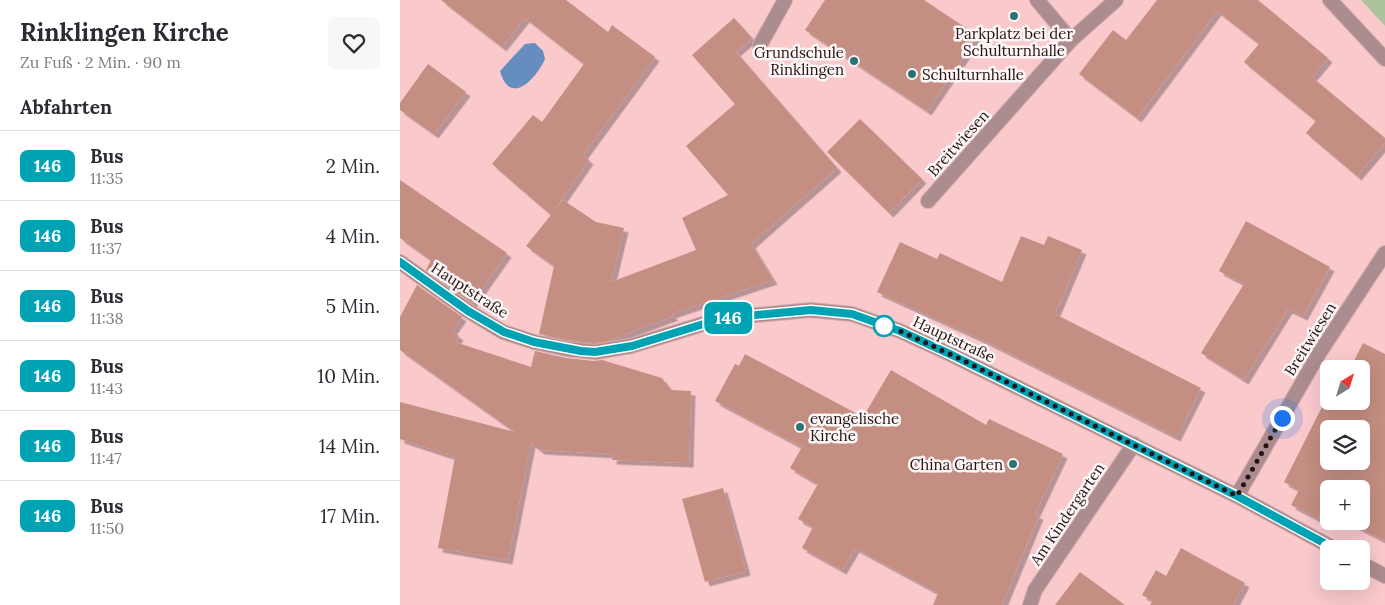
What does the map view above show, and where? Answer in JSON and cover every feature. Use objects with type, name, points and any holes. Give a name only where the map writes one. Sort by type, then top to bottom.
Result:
[{"type":"street","points":[[760,45],[785,0]]},
{"type":"street","points":[[1037,0],[1071,40]]},
{"type":"street","name":"Breitwiesen","points":[[928,201],[1071,40],[1116,0]]},
{"type":"street","points":[[1330,0],[1385,59]]},
{"type":"street","name":"Breitwiesen","points":[[1237,496],[1318,355],[1385,253]]},
{"type":"street","name":"Hauptstraße","points":[[400,262],[468,311],[504,332],[534,342],[576,350],[595,352],[632,346],[723,318],[811,310],[852,314],[900,331],[952,355],[1237,496],[1320,541]]},
{"type":"street","name":"Am Kindergarten","points":[[1030,605],[1035,590],[1134,444]]},
{"type":"street","points":[[1370,568],[1385,576]]},
{"type":"green space","points":[[1361,0],[1385,0],[1385,26]]},
{"type":"water","points":[[535,43],[543,51],[545,59],[541,67],[523,86],[510,87],[504,82],[500,71],[525,44]]},
{"type":"building","points":[[441,0],[566,0],[608,32],[612,25],[655,57],[583,155],[589,160],[551,215],[492,164],[533,115],[542,122],[584,64],[525,18],[502,47]]},
{"type":"building","name":"Schulturnhalle","points":[[825,0],[924,0],[978,36],[927,111],[805,30]]},
{"type":"building","points":[[1157,0],[1258,0],[1328,58],[1312,77],[1385,138],[1385,143],[1357,176],[1306,133],[1316,121],[1244,62],[1259,44],[1217,11],[1137,118],[1079,74],[1113,30],[1126,40]]},
{"type":"building","points":[[734,18],[752,38],[736,52],[837,168],[751,244],[773,280],[671,314],[674,316],[604,342],[568,340],[539,334],[554,266],[526,246],[563,200],[596,222],[624,228],[611,282],[696,250],[682,218],[728,195],[686,146],[735,104],[692,55]]},
{"type":"building","points":[[428,64],[466,92],[434,134],[400,110],[400,103]]},
{"type":"building","points":[[860,119],[922,179],[889,213],[827,152]]},
{"type":"building","points":[[400,180],[507,253],[472,303],[426,270],[431,260],[400,238]]},
{"type":"building","points":[[1246,221],[1330,267],[1303,316],[1288,309],[1244,380],[1201,353],[1244,284],[1219,271]]},
{"type":"building","points":[[1021,236],[1044,245],[1048,236],[1082,250],[1055,314],[1201,388],[1176,437],[985,341],[877,292],[900,242],[937,259],[940,253],[1002,282]]},
{"type":"building","points":[[417,285],[462,317],[452,331],[459,336],[455,342],[531,367],[535,351],[566,358],[602,360],[662,378],[671,390],[691,391],[689,463],[612,460],[613,454],[540,450],[531,443],[508,560],[438,548],[455,457],[400,439],[400,402],[515,432],[400,350],[400,317]]},
{"type":"building","points":[[1363,343],[1385,354],[1385,541],[1364,530],[1370,530],[1370,480],[1320,480],[1320,515],[1318,519],[1291,505],[1299,490],[1284,482],[1320,410],[1370,410],[1370,360],[1354,360]]},
{"type":"building","points":[[745,354],[863,417],[891,370],[986,425],[989,419],[1063,454],[1035,514],[1039,515],[1002,605],[933,605],[938,593],[855,548],[842,570],[802,548],[813,527],[798,519],[818,484],[790,468],[802,447],[715,401],[735,364],[739,366]]},
{"type":"building","points":[[723,488],[746,571],[705,582],[682,499]]},
{"type":"building","points":[[1181,548],[1245,583],[1233,605],[1150,605],[1153,601],[1142,595],[1156,570],[1166,576]]},
{"type":"building","points":[[1080,572],[1125,605],[1055,605]]},
{"type":"bus line","name":"146","points":[[400,262],[468,311],[504,332],[534,342],[581,351],[595,352],[632,346],[723,318],[811,310],[852,314],[900,331],[952,355],[1237,496],[1320,541]]},
{"type":"place","name":"Parkplatz bei der Schulturnhalle","points":[[1014,16]]},
{"type":"place","name":"Grundschule Rinklingen","points":[[854,61]]},
{"type":"place","name":"Schulturnhalle","points":[[912,74]]},
{"type":"place","name":"evangelische Kirche","points":[[800,427]]},
{"type":"place","name":"China Garten","points":[[1013,464]]},
{"type":"route","points":[[884,326],[900,331],[952,355],[1237,496],[1282,418]]}]
